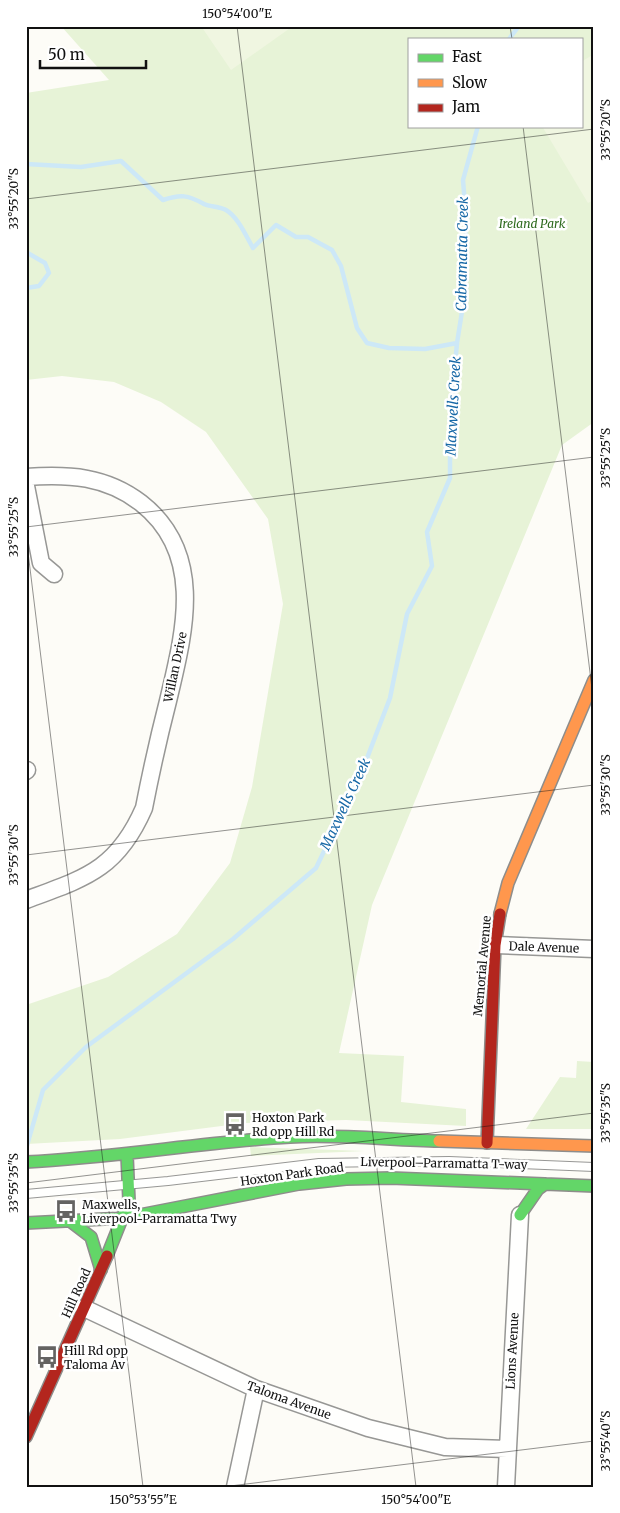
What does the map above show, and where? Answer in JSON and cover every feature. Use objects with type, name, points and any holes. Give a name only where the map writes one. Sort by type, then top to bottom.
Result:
[{"type":"main road","name":"Memorial Avenue","points":[[487,1143],[495,946],[501,906],[508,883],[594,680]]},
{"type":"main road","points":[[26,1162],[63,1161],[239,1141],[293,1138],[594,1146]]},
{"type":"main road","name":"Hill Road","points":[[26,1437],[124,1218],[129,1201],[130,1185],[127,1155]]},
{"type":"main road","name":"Hoxton Park Road","points":[[26,1222],[124,1218],[324,1181],[391,1178],[594,1186]]},
{"type":"main road","points":[[520,1215],[538,1189],[545,1184]]},
{"type":"main road","points":[[70,1221],[91,1237],[101,1270]]},
{"type":"street","name":"Willan Drive","points":[[26,477],[72,476],[94,479],[114,486],[151,511],[167,530],[178,552],[184,578],[186,600],[177,666],[144,808],[136,826],[115,856],[101,868],[80,880],[26,900]]},
{"type":"street","points":[[26,486],[41,563],[54,574]]},
{"type":"street","name":"Dale Avenue","points":[[495,946],[594,949]]},
{"type":"street","name":"Lions Avenue","points":[[506,1487],[520,1215]]},
{"type":"street","name":"Taloma Avenue","points":[[84,1308],[256,1389],[410,1440],[445,1447],[507,1449]]},
{"type":"street","points":[[235,1487],[256,1389]]},
{"type":"lane","name":"Memorial Avenue","points":[[486,1182],[487,1143]]},
{"type":"lane","name":"Liverpool–Parramatta T-way","points":[[26,1194],[130,1185],[320,1163],[385,1161],[487,1162],[594,1168]]},
{"type":"green space","name":"Ireland Park","points":[[61,26],[594,26],[594,422],[562,445],[372,905],[339,1053],[404,1056],[401,1102],[466,1109],[466,1126],[346,1120],[245,1123],[120,1139],[26,1144],[26,1005],[108,977],[177,934],[230,863],[252,787],[283,604],[268,519],[206,432],[161,402],[114,382],[62,376],[26,380],[26,93],[109,80]]},
{"type":"green space","points":[[201,26],[293,26],[231,70]]},
{"type":"green space","points":[[594,54],[594,200],[588,203],[543,128],[582,128],[582,61]]},
{"type":"green space","points":[[577,1061],[594,1062],[594,1129],[526,1129],[560,1077],[576,1078]]},
{"type":"green space","points":[[250,1147],[365,1151],[251,1156]]},
{"type":"waterway","name":"Cabramatta Creek","points":[[510,38],[519,26]]},
{"type":"waterway","name":"Maxwells Creek","points":[[26,1149],[43,1090],[86,1047],[233,939],[316,868],[361,774],[390,698],[407,614],[432,566],[427,532],[450,478],[450,418],[457,343],[464,299],[466,217],[463,180],[477,128]]},
{"type":"waterway","name":"Cabramatta Creek","points":[[26,164],[81,167],[121,161],[163,200],[184,196],[206,205],[226,210],[238,222],[253,248],[276,225],[296,237],[308,237],[332,250],[341,266],[357,328],[367,343],[389,348],[425,349],[457,343]]},
{"type":"waterway","name":"Cabramatta Creek","points":[[26,252],[45,263],[49,273],[39,286],[26,288]]},
{"type":"traffic: fast","points":[[26,1162],[92,1157],[224,1142],[308,1136],[439,1141]]},
{"type":"traffic: fast","points":[[107,1256],[129,1201],[127,1155]]},
{"type":"traffic: fast","points":[[26,1223],[124,1218],[299,1184],[346,1179],[391,1178],[594,1186]]},
{"type":"traffic: fast","points":[[520,1215],[538,1189],[545,1184]]},
{"type":"traffic: fast","points":[[70,1221],[91,1237],[101,1270]]},
{"type":"traffic: slow","points":[[500,914],[508,883],[594,680]]},
{"type":"traffic: slow","points":[[439,1141],[594,1146]]},
{"type":"traffic: jam","points":[[487,1143],[495,945],[500,914]]},
{"type":"traffic: jam","points":[[26,1437],[107,1256]]},
{"type":"place","name":"Hoxton Park Rd opp Hill Rd","points":[[235,1124]]},
{"type":"place","name":"Maxwells, Liverpool-Parramatta Twy","points":[[66,1211]]},
{"type":"place","name":"Hill Rd opp Taloma Av","points":[[47,1357]]}]
